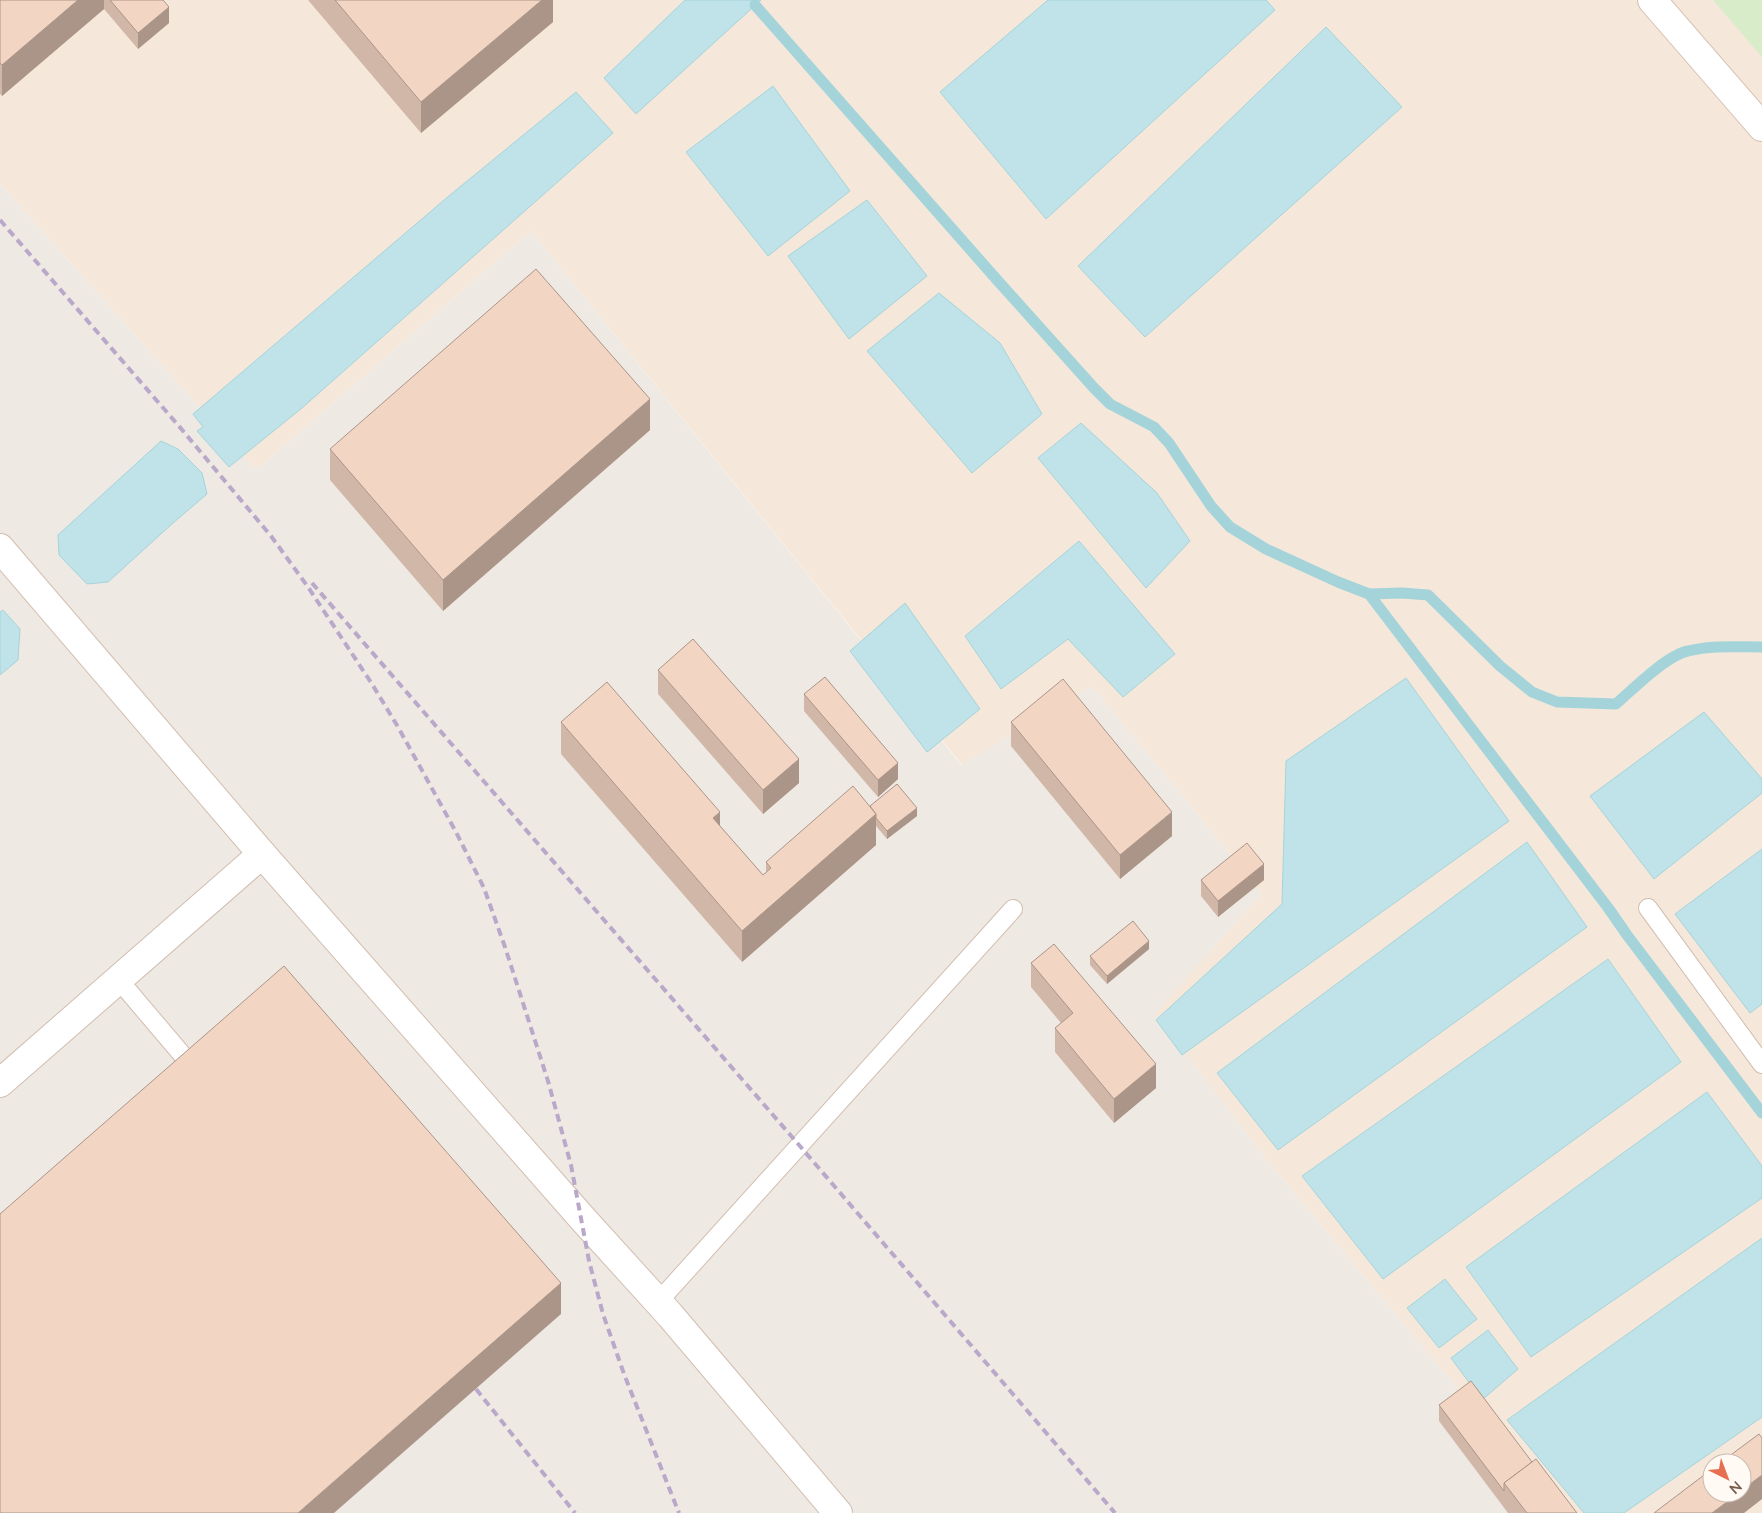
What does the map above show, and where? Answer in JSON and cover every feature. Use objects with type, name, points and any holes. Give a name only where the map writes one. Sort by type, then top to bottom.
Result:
[{"type":"street","points":[[1652,0],[1762,127]]},
{"type":"street","points":[[0,548],[262,854],[658,1302],[838,1513]]},
{"type":"street","points":[[0,1083],[262,854]]},
{"type":"lane","points":[[1648,908],[1762,1064]]},
{"type":"lane","points":[[658,1302],[1013,909]]},
{"type":"lane","points":[[118,979],[185,1058]]},
{"type":"shaded area","points":[[0,0],[1762,0],[1762,1513],[1562,1513],[1270,1164],[1154,1013],[1262,893],[1092,686],[962,765],[531,231],[256,470],[0,184]]},
{"type":"shaded area","points":[[0,184],[256,470],[531,231],[961,765],[1092,686],[1262,893],[1155,1013],[1270,1164],[1562,1513],[0,1513]]},
{"type":"green space","points":[[1713,0],[1762,0],[1762,57]]},
{"type":"water","points":[[685,0],[761,0],[636,114],[604,78]]},
{"type":"water","points":[[1048,0],[1266,0],[1275,10],[1046,219],[940,92]]},
{"type":"water","points":[[1326,27],[1402,107],[1145,337],[1078,266]]},
{"type":"water","points":[[773,86],[850,191],[768,256],[686,152]]},
{"type":"water","points":[[576,92],[613,133],[302,408],[229,467],[197,431],[203,427],[193,414],[450,195]]},
{"type":"water","points":[[867,200],[927,276],[849,339],[788,256]]},
{"type":"water","points":[[939,293],[1000,343],[1042,414],[972,473],[867,351]]},
{"type":"water","points":[[1081,423],[1157,493],[1190,541],[1146,588],[1038,458]]},
{"type":"water","points":[[161,441],[178,449],[202,473],[207,494],[108,582],[87,584],[59,555],[58,535]]},
{"type":"water","points":[[1079,541],[1175,654],[1123,697],[1068,639],[1001,689],[965,636]]},
{"type":"water","points":[[905,603],[980,709],[927,752],[850,651]]},
{"type":"water","points":[[3,610],[20,629],[18,660],[0,675],[0,612]]},
{"type":"water","points":[[1406,678],[1509,821],[1182,1055],[1156,1020],[1282,904],[1286,761]]},
{"type":"water","points":[[1704,712],[1762,779],[1762,793],[1654,879],[1590,796]]},
{"type":"water","points":[[1527,842],[1587,927],[1278,1150],[1217,1073]]},
{"type":"water","points":[[1762,849],[1762,1004],[1750,1013],[1675,914]]},
{"type":"water","points":[[1608,959],[1681,1062],[1383,1279],[1302,1176]]},
{"type":"water","points":[[1707,1092],[1762,1166],[1762,1198],[1531,1357],[1466,1267]]},
{"type":"water","points":[[1762,1238],[1762,1417],[1710,1453],[1702,1453],[1702,1459],[1624,1513],[1584,1513],[1507,1420]]},
{"type":"water","points":[[1445,1279],[1477,1319],[1439,1348],[1407,1308]]},
{"type":"water","points":[[1488,1330],[1518,1369],[1482,1400],[1451,1358]]},
{"type":"building","points":[[0,0],[78,0],[2,65],[0,63]]},
{"type":"building","points":[[110,0],[163,0],[169,7],[138,33]]},
{"type":"building","points":[[335,0],[542,0],[421,102]]},
{"type":"building","points":[[536,269],[650,399],[443,580],[330,449]]},
{"type":"building","points":[[693,639],[799,759],[763,790],[658,670]]},
{"type":"building","points":[[825,677],[898,763],[878,780],[804,694]]},
{"type":"building","points":[[1063,679],[1172,812],[1120,855],[1011,722]]},
{"type":"building","points":[[607,682],[720,812],[713,818],[763,875],[771,868],[766,862],[853,786],[876,814],[742,931],[561,722]]},
{"type":"building","points":[[897,784],[917,808],[887,831],[876,818],[876,814],[870,806]]},
{"type":"building","points":[[1247,843],[1264,864],[1218,901],[1201,880]]},
{"type":"building","points":[[1133,921],[1149,941],[1107,976],[1090,956]]},
{"type":"building","points":[[1054,944],[1156,1064],[1114,1099],[1055,1028],[1073,1013],[1031,963]]},
{"type":"building","points":[[284,966],[561,1283],[298,1513],[0,1513],[0,1214]]},
{"type":"building","points":[[1471,1381],[1532,1462],[1504,1483],[1504,1491],[1439,1405]]},
{"type":"building","points":[[1759,1434],[1762,1438],[1762,1475],[1752,1482],[1752,1453],[1733,1453]]},
{"type":"building","points":[[1536,1459],[1577,1513],[1527,1513],[1504,1483]]},
{"type":"building","points":[[1702,1477],[1702,1503],[1726,1503],[1712,1513],[1654,1513]]},
{"type":"waterway","points":[[755,5],[1094,388],[1110,404],[1154,427],[1169,443],[1211,506],[1230,527],[1266,549],[1369,594],[1402,593],[1428,595],[1500,666],[1532,692],[1557,702],[1616,704],[1650,673],[1680,654],[1706,648],[1762,647]]},
{"type":"waterway","points":[[1369,594],[1762,1113]]},
{"type":"railway","points":[[0,220],[178,425],[271,536],[308,587],[372,684],[456,832],[484,888],[505,947],[548,1081],[571,1165],[589,1261],[603,1314],[624,1374],[679,1513]]},
{"type":"railway","points":[[312,583],[1115,1513]]},
{"type":"railway","points":[[476,1389],[575,1513]]}]
